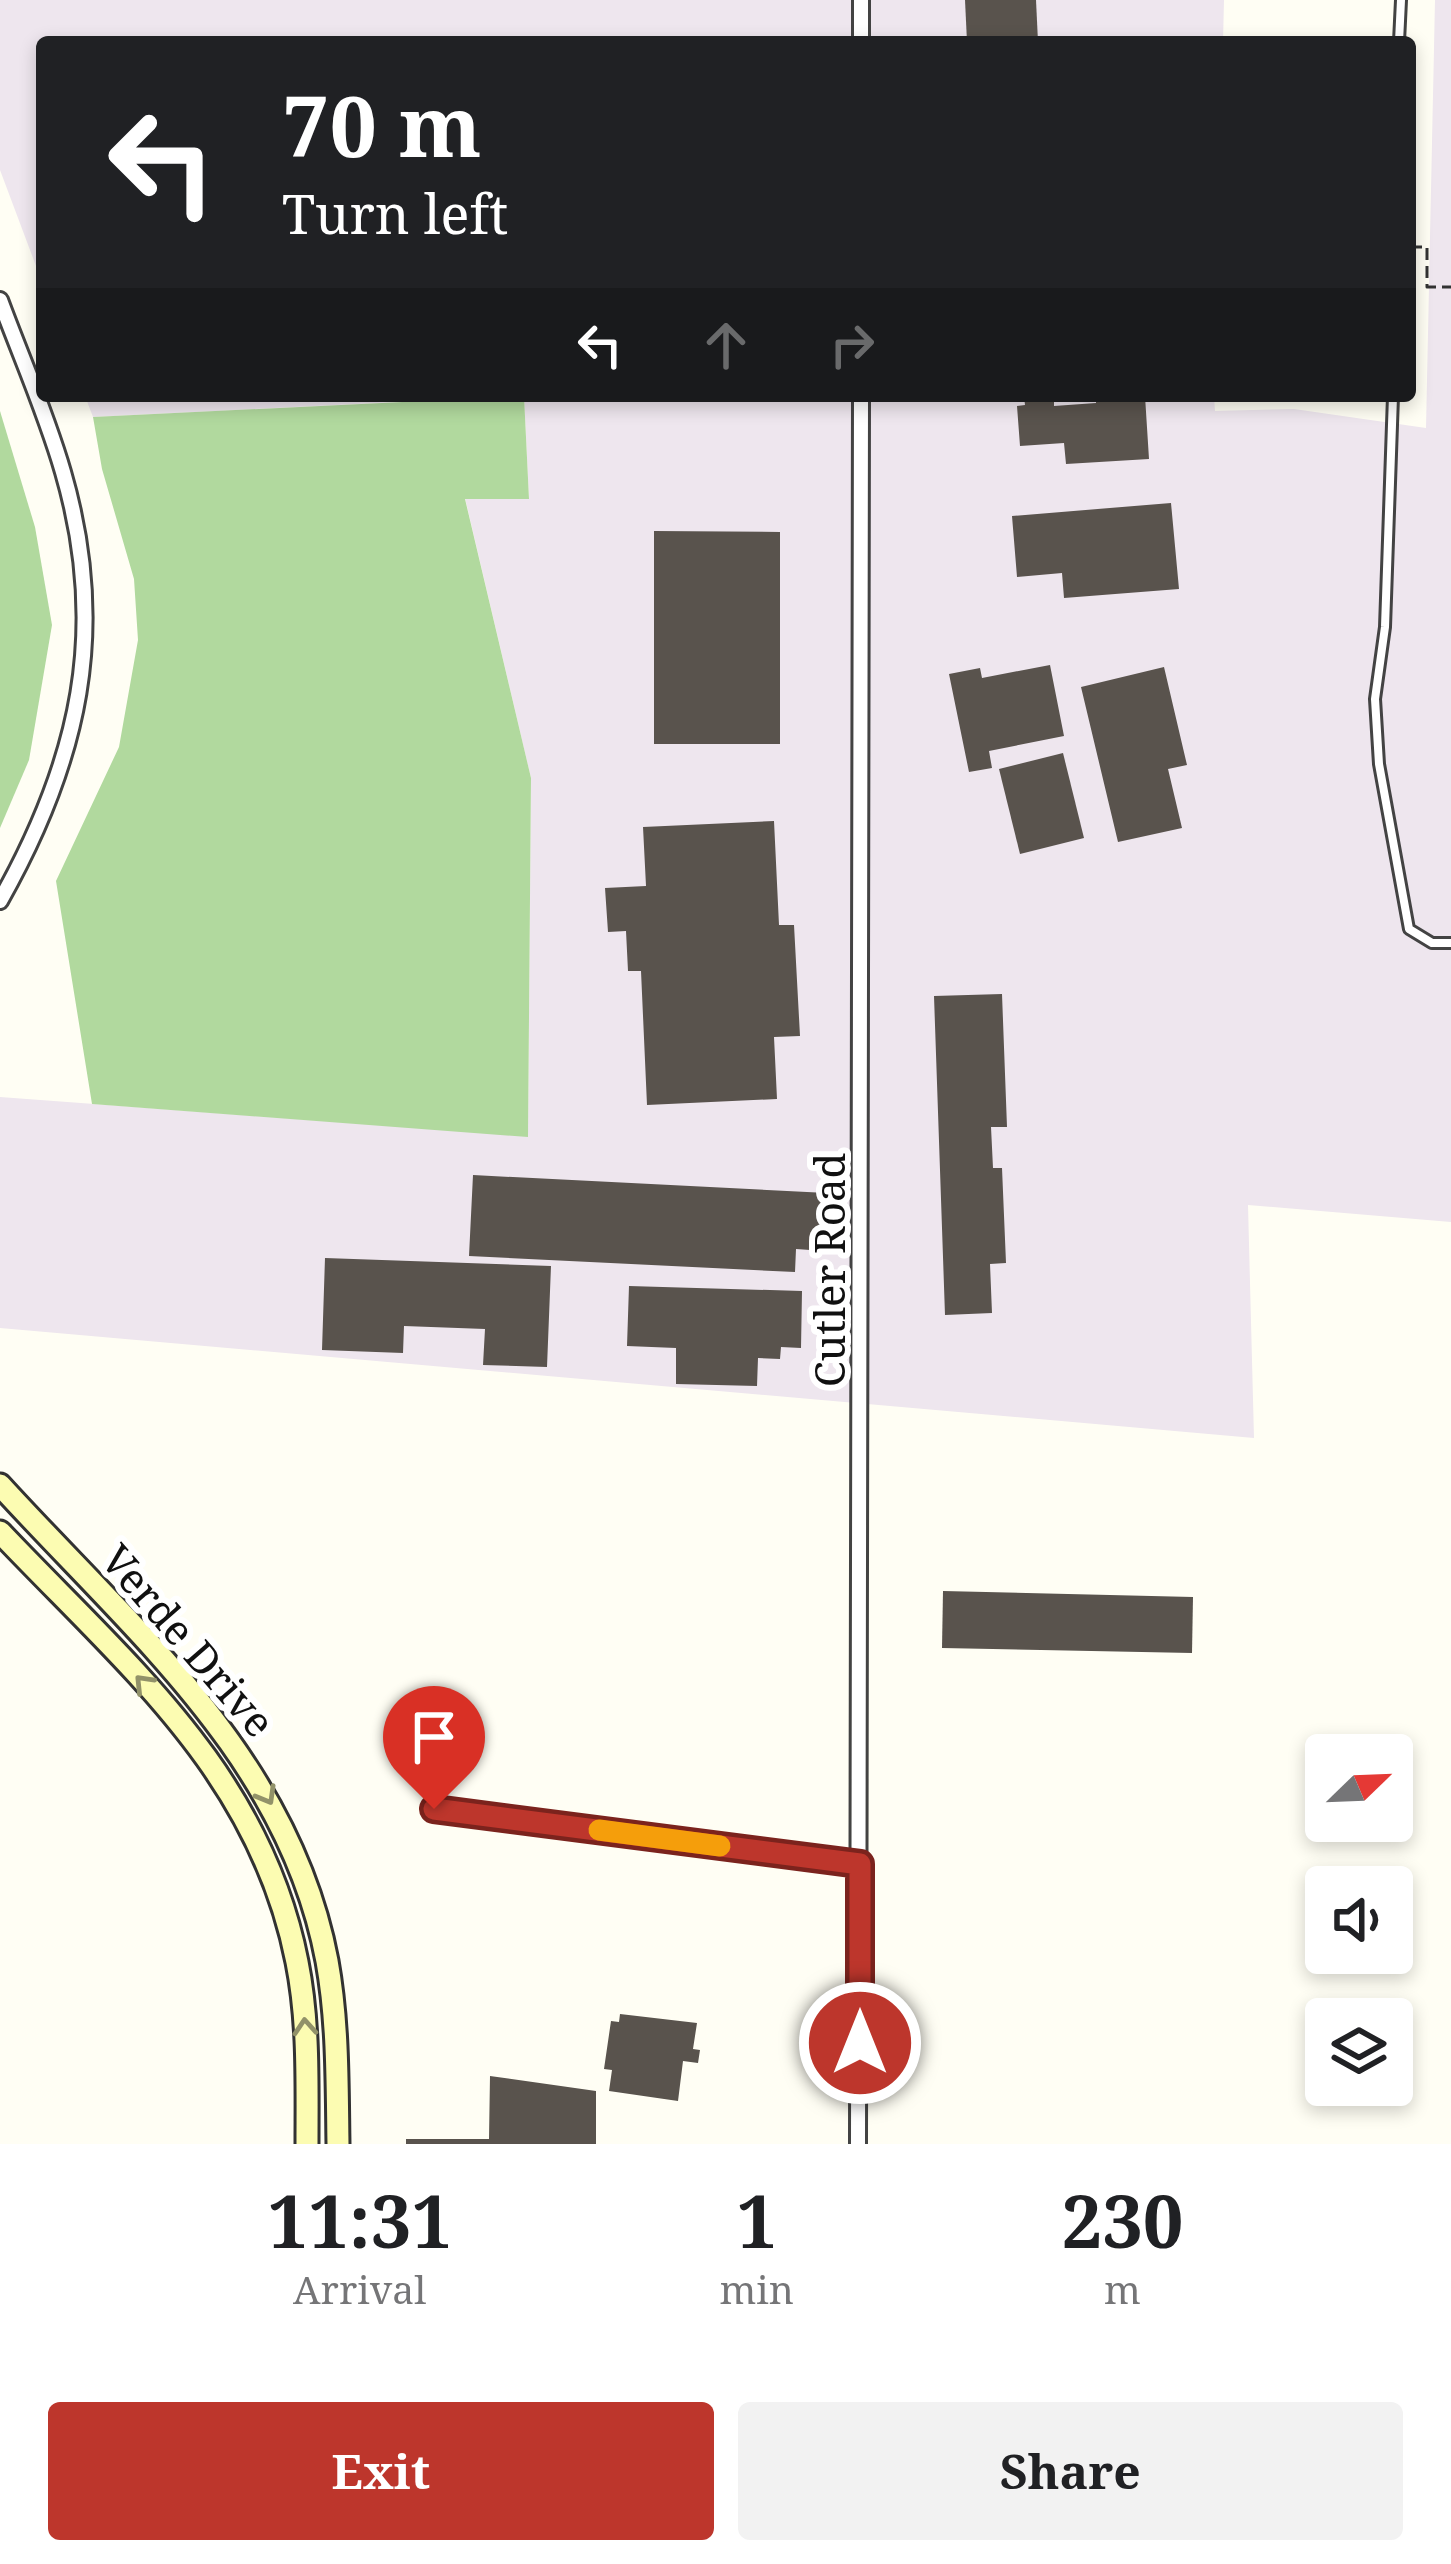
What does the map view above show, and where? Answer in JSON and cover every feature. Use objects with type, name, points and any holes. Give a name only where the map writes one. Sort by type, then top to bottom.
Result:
[{"type":"main road","name":"Verde Drive","points":[[0,1485],[222,1727],[280,1819],[313,1904],[327,1958],[337,2040],[338,2144]]},
{"type":"main road","name":"Verde Drive","points":[[0,1532],[197,1741],[253,1830],[278,1893],[297,1961],[306,2032],[307,2144]]},
{"type":"street","points":[[861,0],[861,36]]},
{"type":"street","points":[[0,300],[36,400]]},
{"type":"street","points":[[0,901],[37,834],[63,769],[78,701],[84,632],[81,565],[67,486],[37,402]]},
{"type":"street","name":"Cutler Road","points":[[858,2144],[861,402]]},
{"type":"lane","points":[[1400,36],[1401,0]]},
{"type":"lane","points":[[1393,402],[1385,627],[1375,699],[1378,764],[1409,929],[1432,944],[1451,944]]},
{"type":"lane","points":[[434,1809],[860,1864]]},
{"type":"path","points":[[1416,247],[1427,247],[1426,287],[1451,287]]},
{"type":"shaded area","points":[[0,0],[1224,0],[1223,36],[36,36],[36,266],[0,170]]},
{"type":"shaded area","points":[[1435,0],[1451,0],[1451,1222],[1248,1205],[1254,1438],[0,1328],[0,1097],[528,1136],[531,778],[465,498],[529,498],[524,402],[1214,402],[1215,411],[1294,409],[1426,428]]},
{"type":"shaded area","points":[[87,402],[395,402],[93,417]]},
{"type":"green space","points":[[401,402],[524,402],[529,499],[465,499],[531,778],[528,1137],[92,1104],[56,881],[119,747],[138,640],[134,579],[102,469],[93,417]]},
{"type":"green space","points":[[0,411],[35,527],[52,625],[29,760],[0,828]]},
{"type":"building","points":[[965,0],[1036,0],[1038,36],[967,36]]},
{"type":"building","points":[[1145,402],[1149,459],[1066,464],[1064,443],[1020,446],[1017,406]]},
{"type":"building","points":[[1171,503],[1179,589],[1064,598],[1062,573],[1017,577],[1012,516]]},
{"type":"building","points":[[654,531],[780,532],[780,744],[654,744]]},
{"type":"building","points":[[1050,665],[1064,736],[989,751],[992,768],[969,772],[949,674],[980,668],[982,678]]},
{"type":"building","points":[[1164,667],[1187,765],[1168,769],[1182,828],[1118,842],[1081,687]]},
{"type":"building","points":[[1063,753],[1084,838],[1020,854],[999,769]]},
{"type":"building","points":[[774,821],[779,925],[794,925],[800,1036],[774,1037],[777,1099],[647,1105],[641,971],[628,971],[626,931],[608,932],[605,888],[646,886],[643,827]]},
{"type":"building","points":[[1002,994],[1007,1127],[991,1127],[993,1168],[1002,1168],[1006,1263],[990,1264],[992,1313],[945,1315],[934,996]]},
{"type":"building","points":[[473,1175],[827,1193],[824,1251],[796,1249],[795,1272],[469,1256]]},
{"type":"building","points":[[325,1258],[551,1266],[547,1367],[483,1365],[485,1329],[404,1326],[403,1353],[322,1350]]},
{"type":"building","points":[[629,1286],[802,1291],[801,1348],[781,1347],[780,1359],[758,1358],[757,1386],[676,1384],[676,1348],[627,1346]]},
{"type":"building","points":[[943,1591],[1193,1597],[1192,1653],[942,1648]]},
{"type":"building","points":[[620,2014],[697,2023],[693,2049],[700,2050],[698,2063],[683,2061],[678,2101],[609,2091],[612,2070],[604,2069],[611,2021],[619,2022]]},
{"type":"building","points":[[490,2076],[596,2091],[596,2144],[406,2144],[406,2139],[489,2139]]},
{"type":"slow traffic","points":[[599,1830],[720,1846]]},
{"type":"route","points":[[434,1809],[860,1864],[860,2043]]}]
